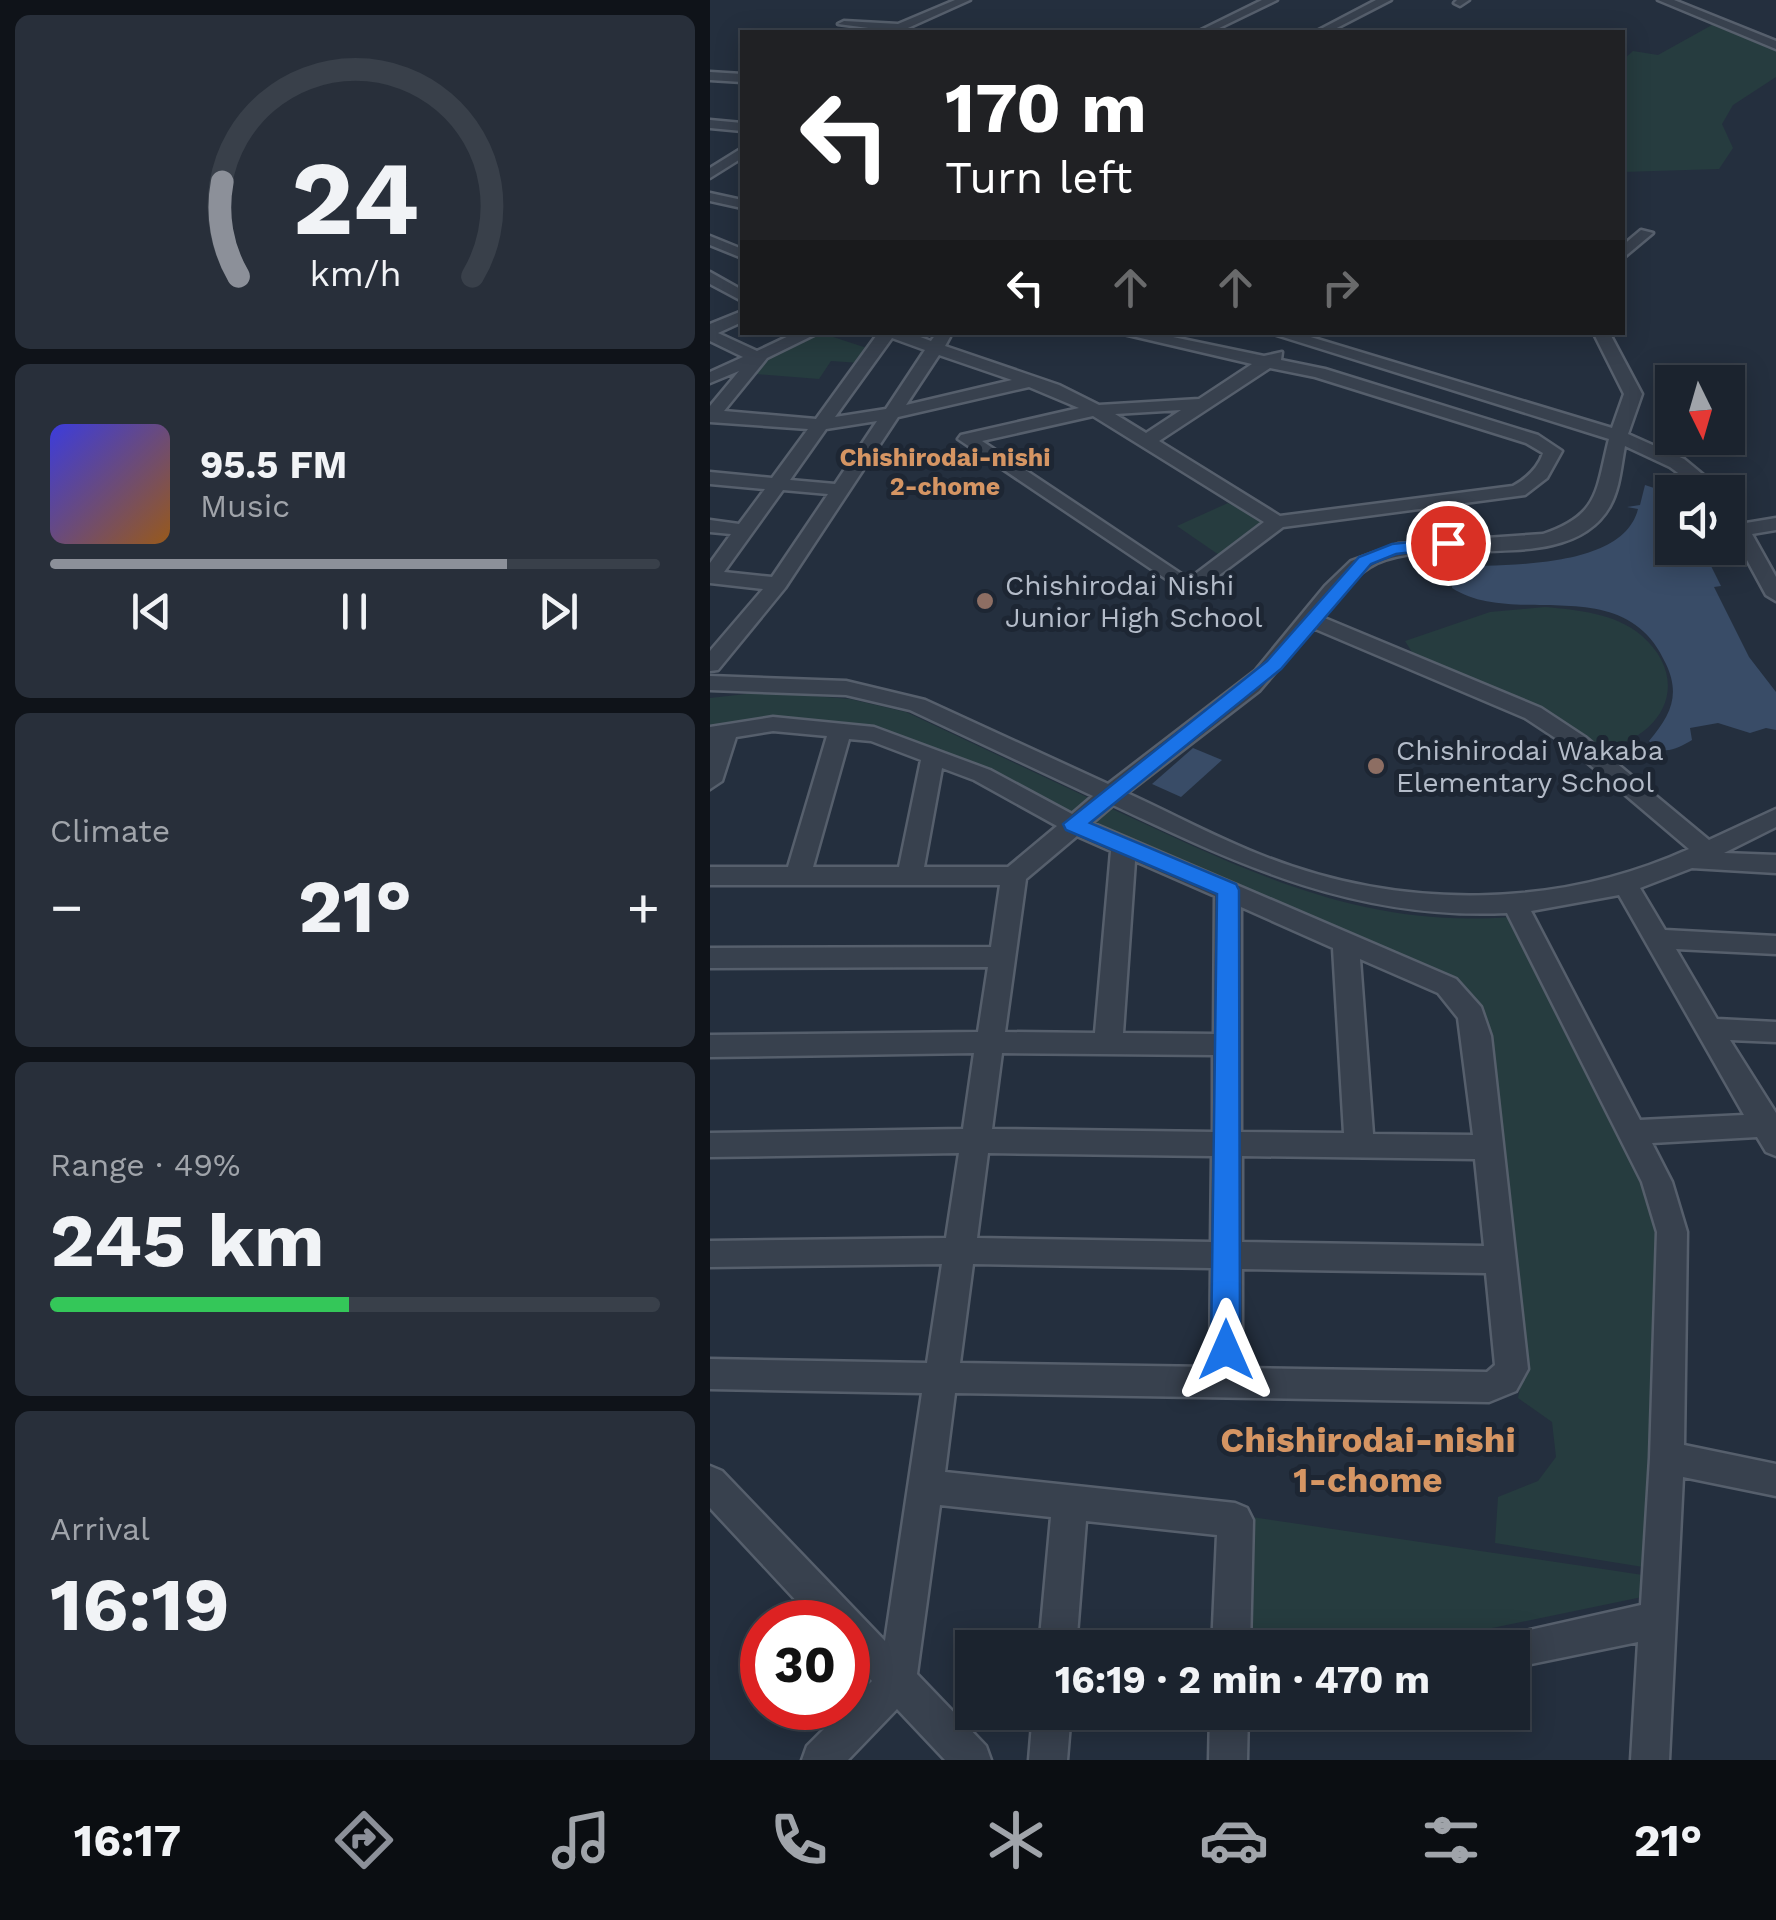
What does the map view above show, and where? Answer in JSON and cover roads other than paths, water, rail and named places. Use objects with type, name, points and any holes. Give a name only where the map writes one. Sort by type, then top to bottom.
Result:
[{"type":"street","points":[[844,24],[896,30],[964,0]]},
{"type":"street","points":[[1207,30],[1271,0]]},
{"type":"street","points":[[1342,22],[1336,17],[1344,0]]},
{"type":"street","points":[[1325,30],[1386,0]]},
{"type":"street","points":[[1664,0],[1776,44]]},
{"type":"street","points":[[710,76],[740,78]]},
{"type":"street","points":[[713,116],[740,126]]},
{"type":"street","points":[[716,175],[740,154]]},
{"type":"street","points":[[710,197],[740,204]]},
{"type":"street","points":[[1625,252],[1646,232]]},
{"type":"street","points":[[710,240],[740,253]]},
{"type":"street","points":[[710,277],[740,295]]},
{"type":"street","points":[[726,286],[740,277]]},
{"type":"street","points":[[710,332],[740,317]]},
{"type":"street","points":[[710,332],[759,358]]},
{"type":"street","points":[[710,378],[806,335]]},
{"type":"street","points":[[710,577],[887,335]]},
{"type":"street","points":[[908,335],[940,340],[1096,410],[1276,522]]},
{"type":"street","points":[[1138,335],[1268,361],[1463,416],[1532,439],[1553,451],[1550,461],[1527,488],[1276,522],[1200,581],[1178,581],[967,439],[1096,410],[1203,404]]},
{"type":"street","points":[[710,876],[1014,876],[1110,794],[1257,680],[1365,560],[1392,549],[1421,544],[1520,542],[1577,528],[1602,504],[1618,436],[1634,394],[1603,335]]},
{"type":"street","points":[[1147,441],[1268,361],[1290,336],[1618,436],[1677,463],[1693,475]]},
{"type":"street","points":[[710,665],[778,584],[940,340]]},
{"type":"street","points":[[711,416],[759,358]]},
{"type":"street","points":[[711,416],[821,425],[1031,381]]},
{"type":"street","points":[[710,478],[842,490]]},
{"type":"street","points":[[1745,529],[1776,524]]},
{"type":"street","points":[[710,526],[744,530]]},
{"type":"street","points":[[1745,536],[1776,596]]},
{"type":"street","points":[[710,577],[778,584]]},
{"type":"street","points":[[1310,620],[1533,713],[1577,742],[1698,855],[1776,864]]},
{"type":"street","points":[[710,683],[846,688],[883,694],[917,705],[1240,856],[1313,882],[1421,903],[1515,904],[1625,884],[1698,855],[1776,817]]},
{"type":"street","points":[[710,782],[718,732],[773,724],[874,734],[982,775],[1074,824],[1447,986],[1471,1014],[1477,1036],[1512,1369],[1504,1380],[1489,1387],[710,1374]]},
{"type":"street","points":[[798,876],[840,729]]},
{"type":"street","points":[[910,876],[933,755]]},
{"type":"street","points":[[1108,1044],[1124,846]]},
{"type":"street","points":[[821,1760],[898,1682],[1014,876]]},
{"type":"street","points":[[1625,884],[1772,1131]]},
{"type":"street","points":[[1226,1382],[1228,890]]},
{"type":"street","points":[[1515,904],[1658,1182],[1672,1232],[1668,1458],[1650,1760]]},
{"type":"street","points":[[1657,939],[1776,946]]},
{"type":"street","points":[[1346,940],[1358,1146]]},
{"type":"street","points":[[710,958],[1003,957]]},
{"type":"street","points":[[1710,1029],[1776,1032]]},
{"type":"street","points":[[710,1046],[990,1042],[1227,1045]]},
{"type":"street","points":[[1632,1132],[1772,1131]]},
{"type":"street","points":[[710,1145],[976,1141],[1489,1147]]},
{"type":"street","points":[[710,1254],[960,1251],[1499,1260]]},
{"type":"street","points":[[1668,1458],[1776,1480]]},
{"type":"street","points":[[710,1483],[820,1600]]},
{"type":"street","points":[[927,1487],[1235,1520],[1232,1630]]},
{"type":"street","points":[[1059,1630],[1070,1502]]},
{"type":"street","points":[[1530,1646],[1657,1620]]},
{"type":"street","points":[[870,1652],[972,1760]]},
{"type":"street","points":[[1048,1760],[1050,1730]]},
{"type":"street","points":[[1228,1760],[1229,1730]]},
{"type":"water","points":[[1645,485],[1655,488],[1655,565],[1710,565],[1721,586],[1714,587],[1749,657],[1776,692],[1776,730],[1766,728],[1750,733],[1718,723],[1690,728],[1692,740],[1675,748],[1659,749],[1649,741],[1668,714],[1673,686],[1666,664],[1647,635],[1624,618],[1596,609],[1506,604],[1478,599],[1452,588],[1454,567],[1559,560],[1610,543],[1628,529],[1638,509],[1627,507],[1640,505]]},
{"type":"water","points":[[1193,748],[1222,760],[1181,797],[1152,784]]},
{"type":"place","name":"Chishirodai Nishi Junior High School","points":[[985,601]]},
{"type":"place","name":"Chishirodai Wakaba Elementary School","points":[[1376,766]]},
{"type":"district","name":"Chishirodai-nishi 2-chome","points":[[945,472]]},
{"type":"district","name":"Chishirodai-nishi 1-chome","points":[[1368,1460]]}]
